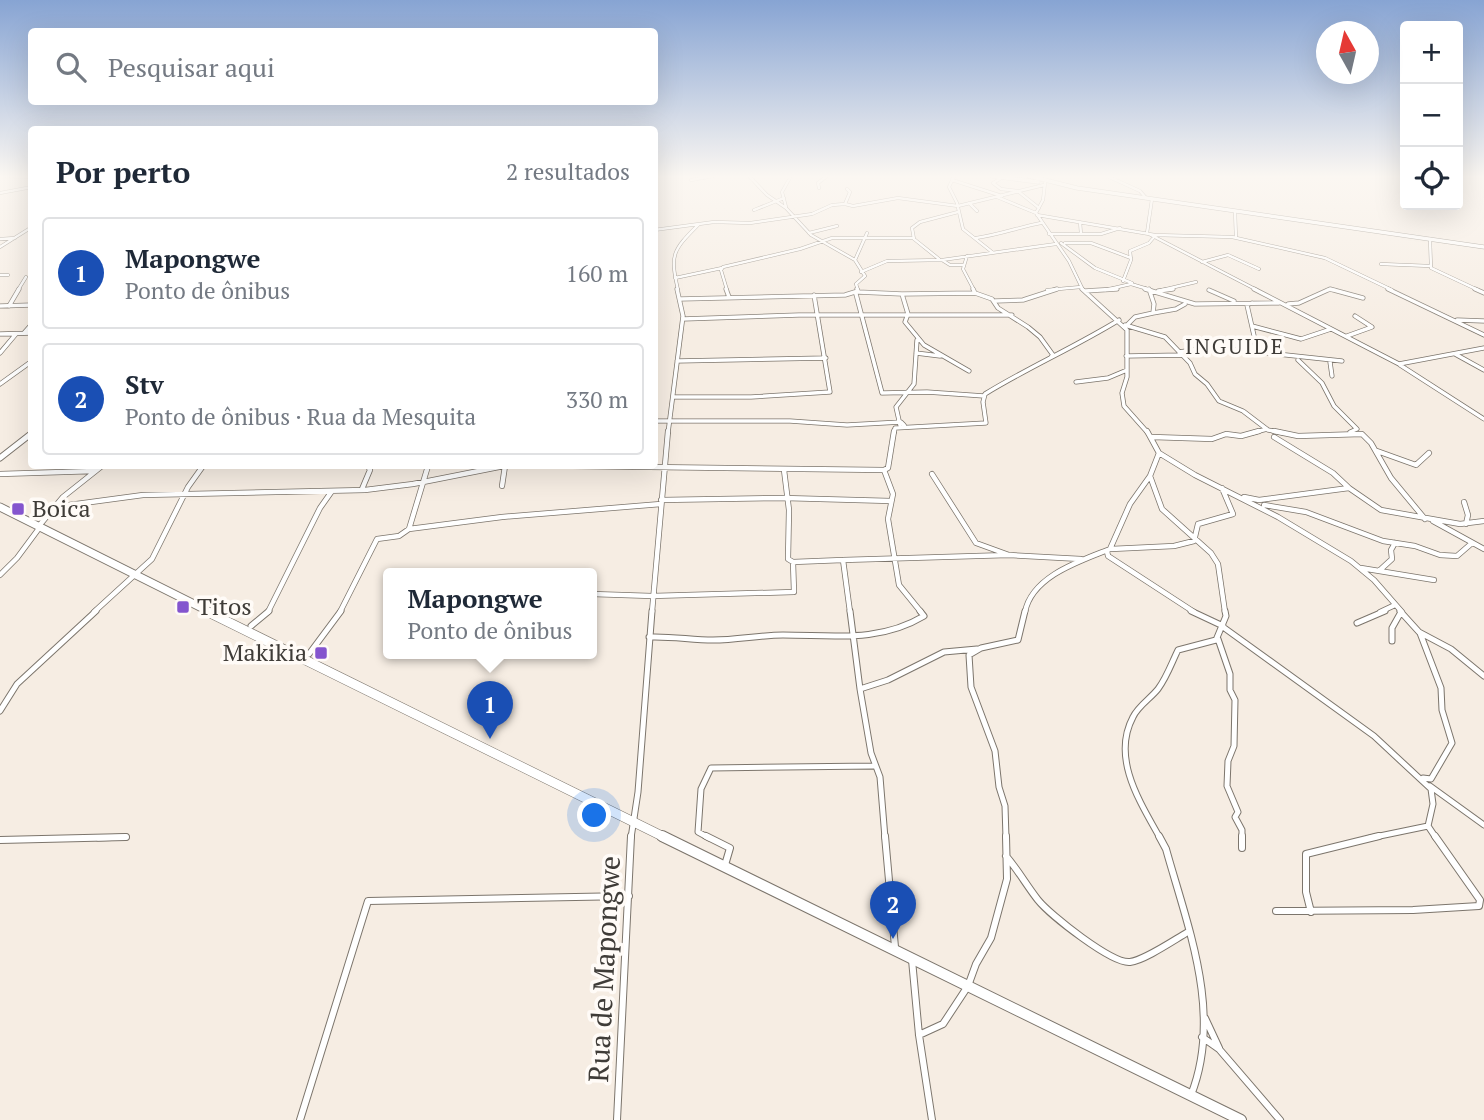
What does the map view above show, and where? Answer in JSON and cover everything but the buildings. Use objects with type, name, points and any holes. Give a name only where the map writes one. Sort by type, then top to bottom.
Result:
[{"type":"highway","points":[[0,507],[484,750],[895,948],[1241,1120]]},
{"type":"street","points":[[695,228],[677,249],[672,262],[675,278],[832,237],[914,238]]},
{"type":"street","points":[[804,228],[821,242],[855,260],[865,276],[856,284],[857,293],[869,351],[883,393],[984,396],[1026,369],[1050,359],[1119,320]]},
{"type":"street","points":[[809,233],[828,228]]},
{"type":"street","points":[[912,228],[914,238],[941,260],[950,265],[964,265]]},
{"type":"street","points":[[963,228],[992,252]]},
{"type":"street","points":[[975,238],[1012,233],[1019,228]]},
{"type":"street","points":[[1045,228],[1059,244],[1095,268],[1149,291],[1190,304]]},
{"type":"street","points":[[1081,228],[1081,234]]},
{"type":"street","points":[[1050,236],[1101,234],[1119,228]]},
{"type":"street","points":[[1121,228],[1164,236]]},
{"type":"street","points":[[1147,233],[1148,228]]},
{"type":"street","points":[[1236,228],[1236,238]]},
{"type":"street","points":[[1356,228],[1484,247]]},
{"type":"street","points":[[0,247],[28,230]]},
{"type":"street","points":[[855,260],[867,233]]},
{"type":"street","points":[[1147,233],[1399,364],[1484,419]]},
{"type":"street","points":[[1122,255],[1149,243],[1154,237],[1236,238],[1326,259],[1484,335]]},
{"type":"street","points":[[0,239],[16,238]]},
{"type":"street","points":[[1430,239],[1430,266]]},
{"type":"street","points":[[861,272],[882,262],[941,260],[1059,244],[1089,243],[1131,258]]},
{"type":"street","points":[[1059,244],[1083,289],[1126,325],[1163,336],[1181,353],[1195,374],[1208,385],[1220,402],[1243,411],[1280,435],[1362,434],[1376,450],[1391,478],[1427,519],[1484,548]]},
{"type":"street","points":[[1123,286],[1122,279],[1131,258],[1130,251]]},
{"type":"street","points":[[1201,262],[1228,255],[1259,269]]},
{"type":"street","points":[[967,256],[964,265],[975,293]]},
{"type":"street","points":[[1381,264],[1430,266],[1444,276],[1484,293]]},
{"type":"street","points":[[723,267],[721,270],[730,297]]},
{"type":"street","points":[[0,275],[8,275]]},
{"type":"street","points":[[9,306],[26,277]]},
{"type":"street","name":"Rua de Mapongwe","points":[[617,1120],[632,820],[638,792],[663,469],[683,319],[675,278]]},
{"type":"street","points":[[1157,292],[1176,288],[1181,283],[1196,282]]},
{"type":"street","points":[[680,299],[857,293],[975,293],[994,301],[1023,300],[1050,289],[1112,290],[1135,285]]},
{"type":"street","points":[[1126,325],[1135,317],[1190,304],[1299,303],[1330,289],[1363,298]]},
{"type":"street","points":[[1209,290],[1238,303]]},
{"type":"street","points":[[1149,291],[1153,313]]},
{"type":"street","points":[[902,294],[907,316],[905,322],[917,339],[942,357],[969,371]]},
{"type":"street","points":[[673,397],[751,397],[830,392],[814,295]]},
{"type":"street","points":[[994,301],[998,308],[1012,315],[1040,337],[1053,355],[1050,359]]},
{"type":"street","points":[[1246,303],[1255,340],[1253,351]]},
{"type":"street","points":[[0,306],[28,305]]},
{"type":"street","points":[[683,319],[1012,315]]},
{"type":"street","points":[[1345,337],[1372,327],[1355,316]]},
{"type":"street","points":[[1452,320],[1484,321]]},
{"type":"street","points":[[1464,325],[1468,321]]},
{"type":"street","points":[[1126,325],[1127,370],[1122,393],[1124,407],[1151,437],[1159,453],[1273,514],[1360,568],[1419,632],[1451,649],[1484,675]]},
{"type":"street","points":[[1252,326],[1301,339],[1331,329]]},
{"type":"street","points":[[24,333],[28,328]]},
{"type":"street","points":[[0,334],[28,333]]},
{"type":"street","points":[[0,353],[16,334]]},
{"type":"street","points":[[902,425],[896,407],[914,384],[917,339]]},
{"type":"street","points":[[1126,356],[1181,353],[1193,348],[1253,351],[1297,359],[1342,361]]},
{"type":"street","points":[[1399,364],[1484,348]]},
{"type":"street","points":[[916,353],[942,357]]},
{"type":"street","points":[[1455,354],[1484,370]]},
{"type":"street","points":[[677,361],[826,358]]},
{"type":"street","points":[[1297,359],[1322,383],[1334,406],[1357,429],[1347,433]]},
{"type":"street","points":[[1330,362],[1332,376]]},
{"type":"street","points":[[0,384],[28,364]]},
{"type":"street","points":[[1076,382],[1108,378],[1127,370]]},
{"type":"street","points":[[658,421],[790,421],[846,425],[986,423],[984,396]]},
{"type":"street","points":[[658,469],[884,470],[888,468],[895,428],[902,425]]},
{"type":"street","points":[[1151,437],[1212,439],[1226,434],[1241,436],[1267,429]]},
{"type":"street","points":[[0,458],[28,436]]},
{"type":"street","points":[[1274,437],[1333,473],[1379,509],[1466,524],[1484,521]]},
{"type":"street","points":[[1376,450],[1416,465],[1429,453]]},
{"type":"street","points":[[1159,453],[1150,476],[1130,504],[1108,556],[1195,613],[1223,627],[1364,729],[1484,825]]},
{"type":"street","points":[[1158,461],[1173,462]]},
{"type":"street","points":[[0,575],[17,558],[54,507],[98,469]]},
{"type":"street","points":[[0,711],[9,692],[30,671],[152,559],[167,538],[191,479],[200,469]]},
{"type":"street","points":[[361,490],[370,469]]},
{"type":"street","points":[[409,529],[427,469]]},
{"type":"street","points":[[54,507],[143,495],[361,490],[423,482],[489,469]]},
{"type":"street","points":[[502,486],[504,469]]},
{"type":"street","points":[[784,470],[788,498],[787,554],[788,559],[793,562],[1009,555],[1085,559]]},
{"type":"street","points":[[649,638],[685,637],[703,640],[764,635],[853,636],[893,631],[910,626],[924,616],[899,585],[888,519],[893,494],[884,470]]},
{"type":"street","points":[[0,474],[96,471]]},
{"type":"street","points":[[932,474],[976,542],[1009,555]]},
{"type":"street","points":[[1150,476],[1159,505],[1194,541],[1211,553],[1218,564],[1226,610],[1218,639],[1212,643],[1178,650],[1159,688],[1133,716],[1124,747],[1125,762],[1140,801],[1166,849],[1198,961],[1205,1017],[1199,1074],[1191,1096]]},
{"type":"street","points":[[1194,541],[1198,524],[1233,514],[1222,488]]},
{"type":"street","points":[[1264,502],[1349,488]]},
{"type":"street","points":[[251,626],[268,612],[320,508],[329,493],[337,489]]},
{"type":"street","points":[[1240,497],[1327,520],[1376,540],[1448,557],[1463,552],[1472,543]]},
{"type":"street","points":[[309,654],[338,617],[377,539],[399,536],[409,529],[661,502],[788,498],[891,501]]},
{"type":"street","points":[[1264,502],[1273,514]]},
{"type":"street","points":[[1464,502],[1468,516],[1466,524]]},
{"type":"street","points":[[860,689],[887,680],[944,652],[1018,640],[1024,627],[1030,594],[1072,564],[1109,550],[1176,546],[1194,541]]},
{"type":"street","points":[[1380,570],[1392,559],[1391,550],[1395,543]]},
{"type":"street","points":[[843,560],[860,689],[874,765],[881,787],[895,948]]},
{"type":"street","points":[[597,594],[652,596],[794,592],[793,562]]},
{"type":"street","points":[[1360,568],[1434,580]]},
{"type":"street","points":[[1357,623],[1372,613],[1390,610],[1395,605]]},
{"type":"street","points":[[1392,641],[1392,628],[1401,612]]},
{"type":"street","points":[[1276,911],[1479,905],[1480,900],[1428,826],[1433,800],[1430,782],[1452,743],[1442,710],[1441,688],[1419,632]]},
{"type":"street","points":[[1218,639],[1230,674],[1230,690],[1235,700],[1234,746],[1228,761],[1227,786],[1238,812],[1235,817],[1242,830],[1242,848]]},
{"type":"street","points":[[919,1035],[943,1024],[968,986],[976,964],[991,938],[1007,879],[1005,806],[999,787],[995,751],[971,687],[968,659],[971,653],[981,648]]},
{"type":"street","points":[[725,866],[730,848],[698,832],[704,775],[711,768],[874,765]]},
{"type":"street","points":[[1311,912],[1305,878],[1307,853],[1428,826]]},
{"type":"street","points":[[0,839],[127,836]]},
{"type":"street","points":[[1006,855],[1025,878],[1038,900],[1100,951],[1117,961],[1132,962],[1188,932]]},
{"type":"street","points":[[300,1120],[368,901],[629,895]]},
{"type":"street","points":[[911,956],[932,1120]]},
{"type":"street","points":[[1205,1017],[1219,1049]]},
{"type":"street","points":[[1202,1037],[1219,1049],[1280,1120]]},
{"type":"place","name":"Boica","points":[[18,509]]},
{"type":"place","name":"Titos","points":[[183,607]]},
{"type":"place","name":"Makikia","points":[[321,653]]},
{"type":"place","name":"Mapongwe","points":[[490,739]]},
{"type":"place","name":"Stv","points":[[893,939]]},
{"type":"district","name":"INGUIDE","points":[[1235,347]]}]
